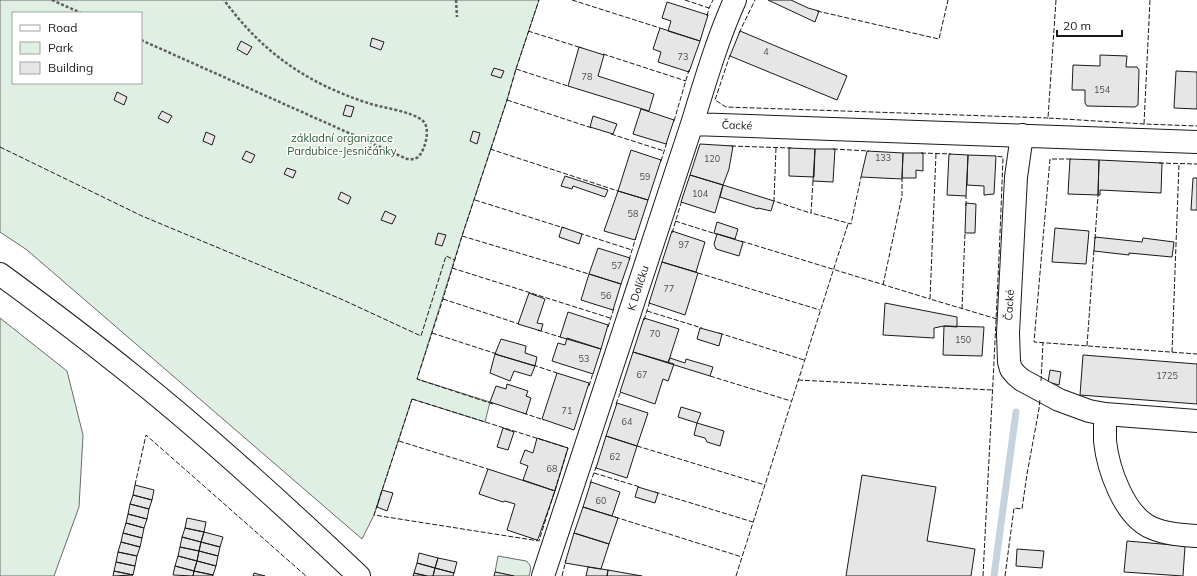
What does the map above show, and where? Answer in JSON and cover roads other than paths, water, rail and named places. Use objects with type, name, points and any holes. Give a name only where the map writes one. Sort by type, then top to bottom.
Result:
[{"type":"street","name":"K Dolíčku","points":[[543,576],[692,124],[711,62],[726,18],[734,0]]},
{"type":"street","name":"Čacké","points":[[692,124],[1197,142]]},
{"type":"street","name":"Čacké","points":[[1022,135],[1016,177],[1008,333],[1009,362],[1011,369],[1022,380],[1067,403],[1089,411],[1106,414],[1197,421]]},
{"type":"street","points":[[0,274],[133,376],[226,455],[306,526],[359,576]]},
{"type":"street","points":[[1106,414],[1106,443],[1110,463],[1125,502],[1142,523],[1157,530],[1197,536]]},
{"type":"waterway","points":[[994,576],[1016,412]]},
{"type":"park label","name":"základní organizace Pardubice-Jesničánky","points":[[342,144]]}]
